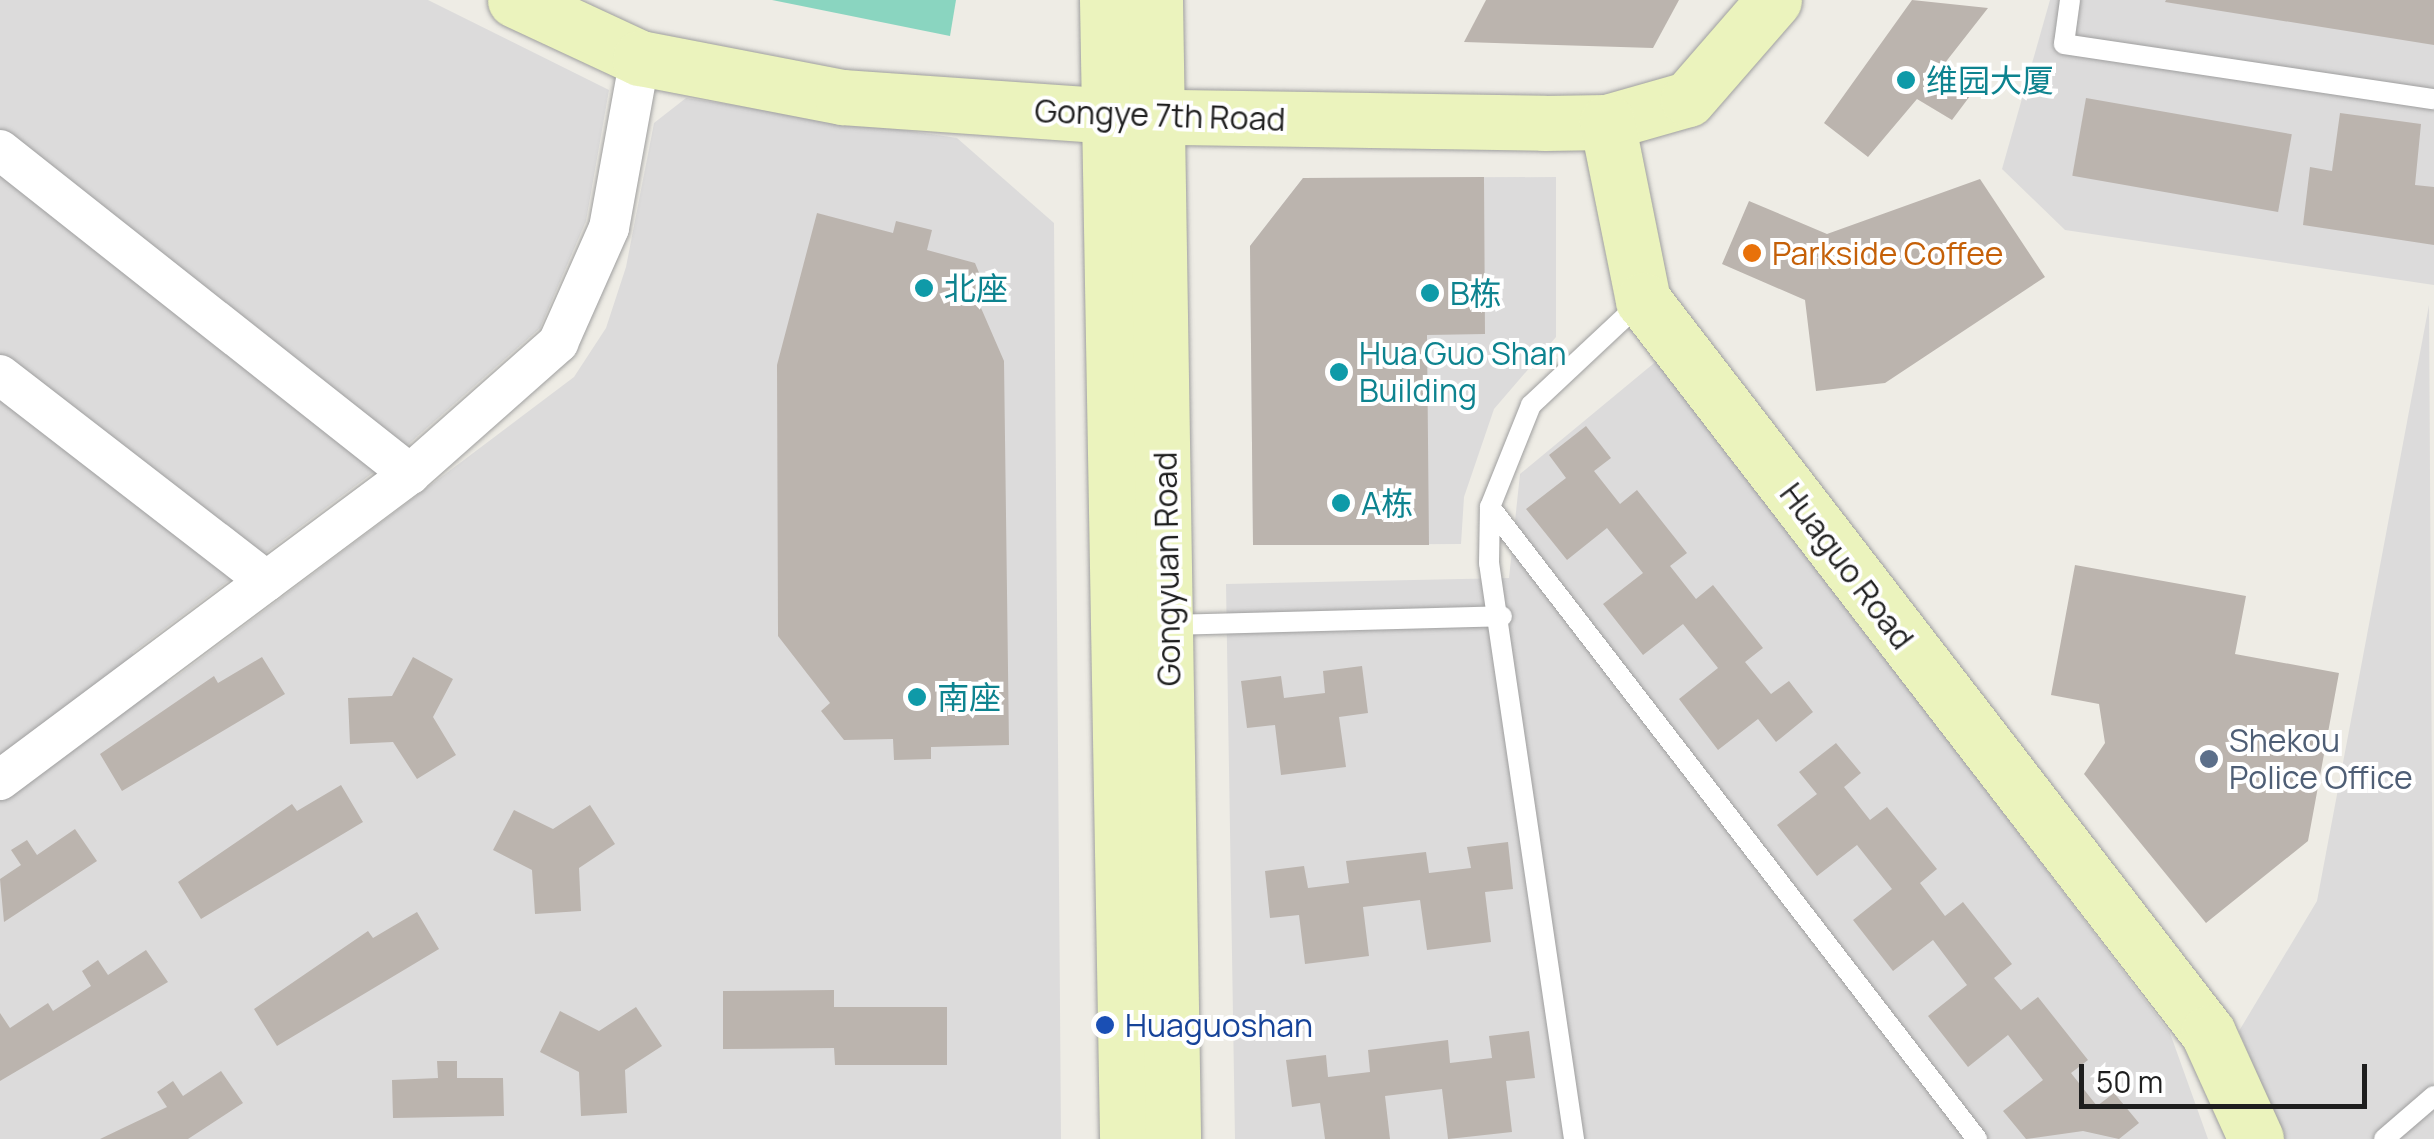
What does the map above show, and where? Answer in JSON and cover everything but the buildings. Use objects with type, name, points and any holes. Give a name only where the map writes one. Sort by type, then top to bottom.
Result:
[{"type":"street","name":"Gongye 7th Road","points":[[515,0],[640,58],[842,97],[1137,116],[1608,122],[1688,98],[1774,0]]},
{"type":"street","name":"Gongyuan Road","points":[[1107,0],[1137,116],[1168,625],[1173,1139]]},
{"type":"street","name":"Gongyuan Road","points":[[1127,1139],[1137,116],[1155,0]]},
{"type":"street","points":[[0,780],[410,474],[558,343],[584,300],[609,228],[640,58]]},
{"type":"street","name":"Huaguo Road","points":[[1608,122],[1643,300],[2208,1033],[2256,1139]]},
{"type":"street","points":[[0,150],[410,474]]},
{"type":"street","points":[[0,375],[267,581]]},
{"type":"street","name":"Huaguo Road","points":[[2161,976],[2220,1139]]},
{"type":"lane","points":[[2070,0],[2064,44],[2434,99]]},
{"type":"lane","points":[[1574,1139],[1490,507],[1531,406],[1643,300]]},
{"type":"lane","points":[[1490,507],[1977,1139]]},
{"type":"lane","points":[[1168,625],[1502,616]]},
{"type":"lane","points":[[2384,1139],[2434,1096]]},
{"type":"shaded area","points":[[0,0],[428,0],[609,90],[586,221],[540,328],[395,456],[132,653],[168,683],[574,377],[606,328],[626,267],[654,123],[686,98],[957,138],[1054,223],[1061,1139],[0,1139]]},
{"type":"shaded area","points":[[2050,0],[2434,0],[2434,285],[2065,230],[2002,169]]},
{"type":"shaded area","name":"Hua Guo Shan Building","points":[[1556,177],[1556,337],[1494,409],[1464,497],[1461,544],[1253,545],[1250,246],[1303,178]]},
{"type":"shaded area","points":[[2429,305],[2434,1139],[2284,1139],[2239,1031],[2317,901]]},
{"type":"shaded area","points":[[1659,359],[2170,1033],[2208,1139],[1235,1139],[1226,584],[1509,578],[1520,474]]},
{"type":"green space","points":[[772,0],[956,0],[950,36]]},
{"type":"place","name":"维园大厦","points":[[1906,80]]},
{"type":"place","name":"Parkside Coffee","points":[[1752,253]]},
{"type":"place","name":"北座","points":[[924,288]]},
{"type":"place","name":"B栋","points":[[1430,293]]},
{"type":"place","name":"Hua Guo Shan Building","points":[[1339,372]]},
{"type":"place","name":"A栋","points":[[1341,503]]},
{"type":"place","name":"南座","points":[[917,697]]},
{"type":"place","name":"Shekou Police Office","points":[[2209,759]]},
{"type":"place","name":"Huaguoshan","points":[[1105,1025]]}]
